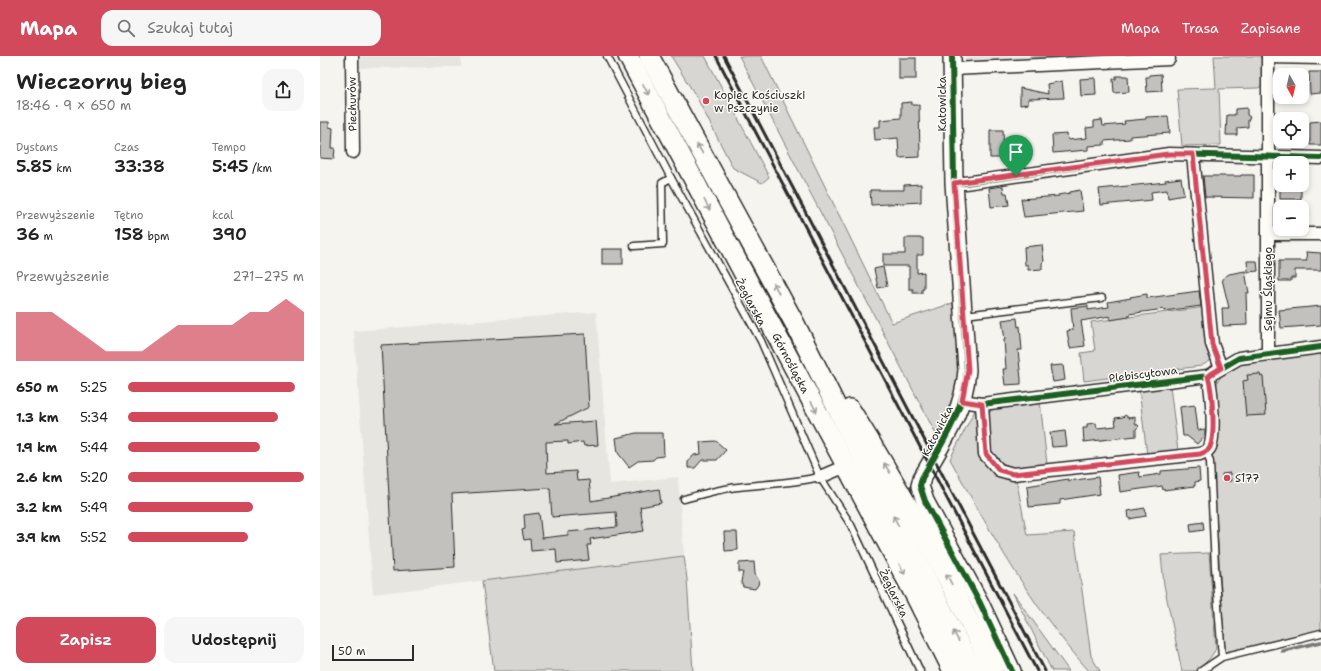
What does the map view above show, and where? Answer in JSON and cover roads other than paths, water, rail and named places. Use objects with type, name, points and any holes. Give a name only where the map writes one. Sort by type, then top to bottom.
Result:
[{"type":"main road","name":"Górnośląska","points":[[628,56],[918,600],[953,671]]},
{"type":"main road","name":"Górnośląska","points":[[649,56],[794,322],[973,671]]},
{"type":"main road","points":[[794,322],[889,472],[921,526],[960,599],[993,671]]},
{"type":"street","name":"Piechurów","points":[[352,56],[353,152]]},
{"type":"street","points":[[1268,56],[1321,58]]},
{"type":"street","name":"Sejmu Śląskiego","points":[[1268,56],[1268,353]]},
{"type":"street","points":[[952,63],[1170,59]]},
{"type":"street","name":"Katowicka","points":[[952,63],[954,183],[968,370],[962,401],[949,432],[922,478],[921,491],[924,502],[980,603],[1012,671]]},
{"type":"street","points":[[954,183],[1168,154],[1321,158]]},
{"type":"street","points":[[1193,154],[1212,344],[1221,368]]},
{"type":"street","points":[[1268,234],[1321,234]]},
{"type":"street","name":"Plebiscytowa","points":[[962,401],[982,404],[1208,376],[1239,358],[1321,347]]},
{"type":"street","points":[[982,404],[986,454],[999,470],[1013,474],[1206,452],[1210,447],[1212,435],[1212,389],[1208,376]]},
{"type":"street","points":[[820,477],[846,466]]},
{"type":"lane","name":"Żeglarska","points":[[607,56],[671,178],[760,341],[820,477],[851,525],[920,671]]},
{"type":"lane","points":[[634,246],[663,244],[662,183],[671,178]]},
{"type":"lane","points":[[964,315],[1102,298]]},
{"type":"lane","points":[[1206,452],[1210,462],[1215,567],[1222,657]]},
{"type":"lane","points":[[684,499],[737,487],[798,482],[820,477]]},
{"type":"lane","points":[[1201,671],[1222,657],[1321,632]]},
{"type":"waterway","points":[[1282,651],[1321,642]]},
{"type":"railway","points":[[716,56],[1037,671]]},
{"type":"railway","points":[[724,56],[1045,671]]},
{"type":"place","name":"Kopiec Kościuszki w Pszczynie","points":[[706,101]]},
{"type":"place","name":"S177","points":[[1227,478]]}]
